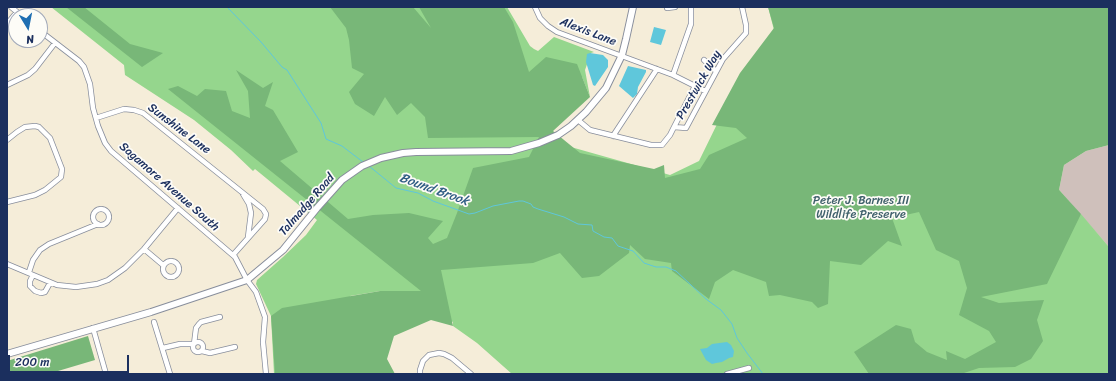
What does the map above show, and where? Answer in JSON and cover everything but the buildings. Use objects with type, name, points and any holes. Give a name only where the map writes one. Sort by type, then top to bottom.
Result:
[{"type":"street","name":"Alexis Lane","points":[[535,7],[540,18],[548,26],[558,32],[673,75],[705,91]]},
{"type":"street","name":"Talmadge Road","points":[[7,354],[151,312],[247,280],[283,250],[332,191],[349,175],[370,162],[403,153],[511,151],[550,139],[561,133],[578,120],[593,105],[606,88],[622,55],[633,7]]},
{"type":"street","points":[[667,7],[675,7]]},
{"type":"street","points":[[673,75],[691,24],[691,7]]},
{"type":"street","name":"Prestwick Way","points":[[578,120],[590,130],[651,145],[662,145],[674,127],[686,128],[716,71],[723,60],[746,33],[746,25],[742,7]]},
{"type":"street","name":"Sagamore Avenue South","points":[[48,37],[79,61],[84,67],[90,84],[96,118],[105,143],[111,151],[235,257],[247,280],[256,292],[265,317],[263,342],[266,374]]},
{"type":"street","points":[[7,85],[28,75],[55,43]]},
{"type":"street","points":[[704,60],[716,71]]},
{"type":"street","points":[[613,136],[657,70]]},
{"type":"street","points":[[674,127],[695,86]]},
{"type":"street","name":"Sunshine Lane","points":[[96,118],[124,109],[143,113],[263,208],[266,214],[265,219],[233,255]]},
{"type":"street","points":[[7,140],[16,132],[25,127],[39,127],[50,138],[62,169],[61,177],[45,190],[35,195],[7,202]]},
{"type":"street","name":"Sunshine Lane","points":[[241,191],[249,204],[251,213],[248,238]]},
{"type":"street","points":[[7,264],[50,283],[66,287],[97,284],[117,275],[125,268],[144,249],[178,208]]},
{"type":"street","points":[[50,283],[45,292],[41,293],[35,291],[30,286],[33,260],[40,250],[49,244],[98,224]]},
{"type":"street","points":[[144,249],[163,266]]},
{"type":"street","points":[[194,344],[196,328],[199,324],[201,322],[220,317]]},
{"type":"street","points":[[154,322],[170,374]]},
{"type":"street","points":[[93,328],[106,374]]},
{"type":"street","points":[[163,348],[180,344],[194,344],[198,342],[203,346],[202,351],[210,353],[235,347]]},
{"type":"street","points":[[420,374],[423,360],[429,355],[439,353],[448,355],[471,374]]},
{"type":"street","points":[[727,374],[749,368]]},
{"type":"shaded area","points":[[1109,145],[1109,247],[1059,190],[1064,165],[1086,151]]},
{"type":"green space","name":"Peter J. Barnes III Wildlife Preserve","points":[[51,7],[507,7],[530,46],[534,49],[538,51],[554,37],[594,52],[591,53],[585,70],[590,97],[582,77],[539,138],[670,175],[699,161],[742,73],[774,30],[768,7],[1109,7],[1008,128],[1080,215],[1081,214],[1109,247],[1109,374],[512,374],[477,343],[453,326],[453,322],[380,291],[350,296],[380,374],[274,374],[271,316],[256,284],[257,280],[306,235],[317,220],[255,169],[253,171],[231,150],[194,120],[125,75],[124,65]]},
{"type":"green space","points":[[66,7],[84,7],[130,44],[163,53],[142,67]]},
{"type":"green space","points":[[330,7],[413,7],[431,28],[419,7],[504,7],[513,22],[529,72],[546,57],[577,64],[590,97],[553,131],[580,153],[654,169],[664,165],[665,178],[700,169],[709,155],[747,138],[736,128],[712,125],[740,73],[774,28],[768,7],[1109,7],[1109,145],[1086,151],[1064,165],[1059,190],[1081,214],[1047,284],[981,297],[999,303],[1044,300],[1037,320],[1043,341],[1031,359],[1015,367],[979,368],[961,374],[869,374],[854,352],[896,325],[911,329],[915,342],[927,352],[947,360],[946,351],[965,359],[996,342],[989,331],[959,315],[967,288],[959,261],[936,250],[919,212],[892,218],[902,246],[888,241],[861,265],[830,261],[828,304],[818,308],[812,302],[780,295],[769,296],[766,282],[733,270],[715,282],[709,299],[672,271],[671,263],[645,259],[630,245],[629,253],[599,276],[582,278],[560,253],[533,263],[441,270],[453,326],[431,320],[394,336],[387,359],[395,374],[275,374],[271,316],[282,308],[380,291],[421,291],[168,89],[178,86],[197,96],[205,89],[226,91],[232,111],[250,118],[248,91],[236,70],[263,88],[273,82],[265,106],[273,110],[298,152],[280,161],[348,219],[373,215],[409,213],[443,221],[428,238],[433,244],[447,238],[473,168],[529,157],[539,137],[428,138],[425,117],[411,103],[397,115],[385,97],[374,116],[355,104],[349,92],[364,74],[352,68],[346,28]]},
{"type":"green space","points":[[88,336],[95,360],[58,371],[55,374],[7,374],[7,361]]},
{"type":"water","points":[[654,27],[666,30],[661,45],[650,42]]},
{"type":"water","points":[[587,54],[603,55],[608,60],[608,67],[595,86],[593,85],[586,62]]},
{"type":"water","points":[[628,66],[646,70],[638,87],[637,94],[633,98],[619,86]]},
{"type":"water","points":[[727,342],[731,345],[734,351],[733,357],[722,362],[712,364],[706,360],[700,349],[707,348],[712,344]]},
{"type":"waterway","name":"Bound Brook","points":[[227,7],[261,42],[282,67],[287,70],[321,123],[326,139],[342,146],[363,162]]},
{"type":"waterway","name":"Bound Brook","points":[[369,166],[396,188],[418,193],[433,201],[469,214],[493,206],[523,201],[531,204],[533,207],[564,217],[578,224],[592,225],[593,231],[604,237],[612,238],[618,246],[633,251],[644,263],[656,267],[666,267],[676,271],[706,299],[721,310],[732,324],[737,338],[763,374]]}]
